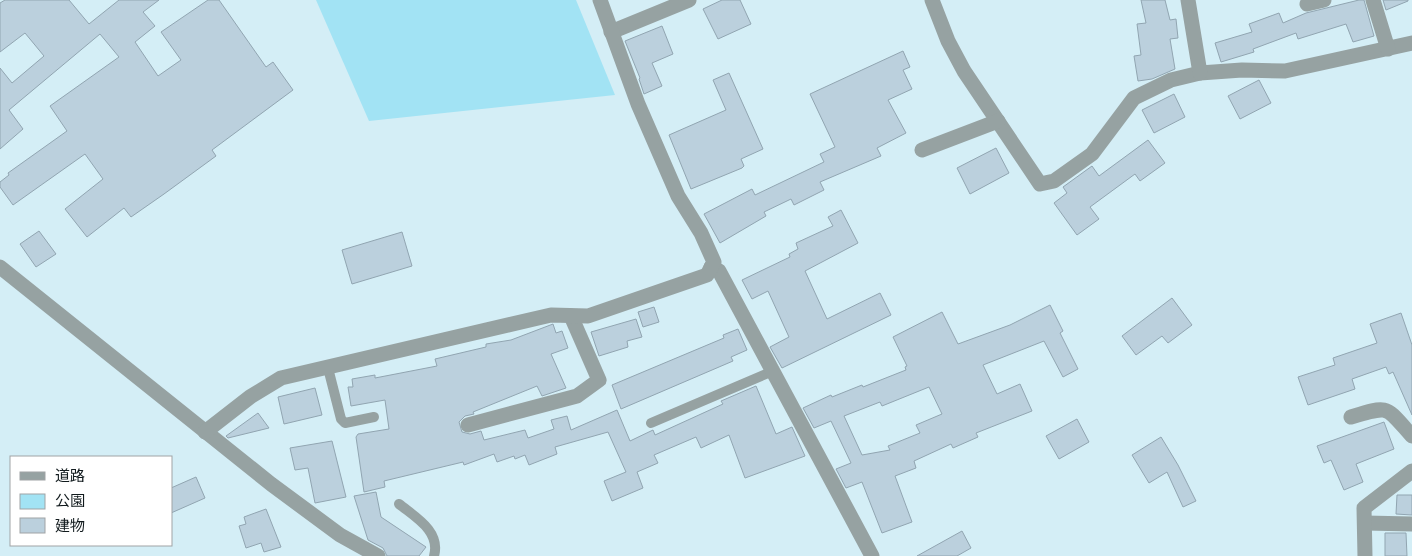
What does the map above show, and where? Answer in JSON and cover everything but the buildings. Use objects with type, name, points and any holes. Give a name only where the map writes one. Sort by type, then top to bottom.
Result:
[{"type":"street","points":[[205,432],[250,397],[282,378],[551,315],[588,316],[707,275],[714,262],[701,233],[678,196],[638,104],[600,0]]},
{"type":"street","points":[[611,32],[689,0]]},
{"type":"street","points":[[932,0],[948,41],[998,122],[1040,184],[1054,182],[1092,154],[1134,98],[1171,80],[1200,73],[1242,70],[1285,72],[1412,43]]},
{"type":"street","points":[[1188,0],[1200,73]]},
{"type":"street","points":[[1307,4],[1324,0]]},
{"type":"street","points":[[1373,0],[1388,49]]},
{"type":"street","points":[[922,150],[998,122]]},
{"type":"street","points":[[0,267],[205,432],[340,535],[378,556]]},
{"type":"street","points":[[711,268],[719,271],[872,556]]},
{"type":"street","points":[[468,425],[577,396],[600,380],[571,316]]},
{"type":"street","points":[[1351,417],[1380,408],[1390,412],[1412,436]]},
{"type":"street","points":[[1365,556],[1364,508],[1412,471]]},
{"type":"street","points":[[1365,523],[1412,524]]},
{"type":"lane","points":[[328,368],[341,419],[345,423],[374,417]]},
{"type":"lane","points":[[651,423],[773,371]]},
{"type":"lane","points":[[399,504],[430,529],[436,550],[434,556]]},
{"type":"green space","points":[[316,0],[576,0],[615,95],[369,121]]}]
